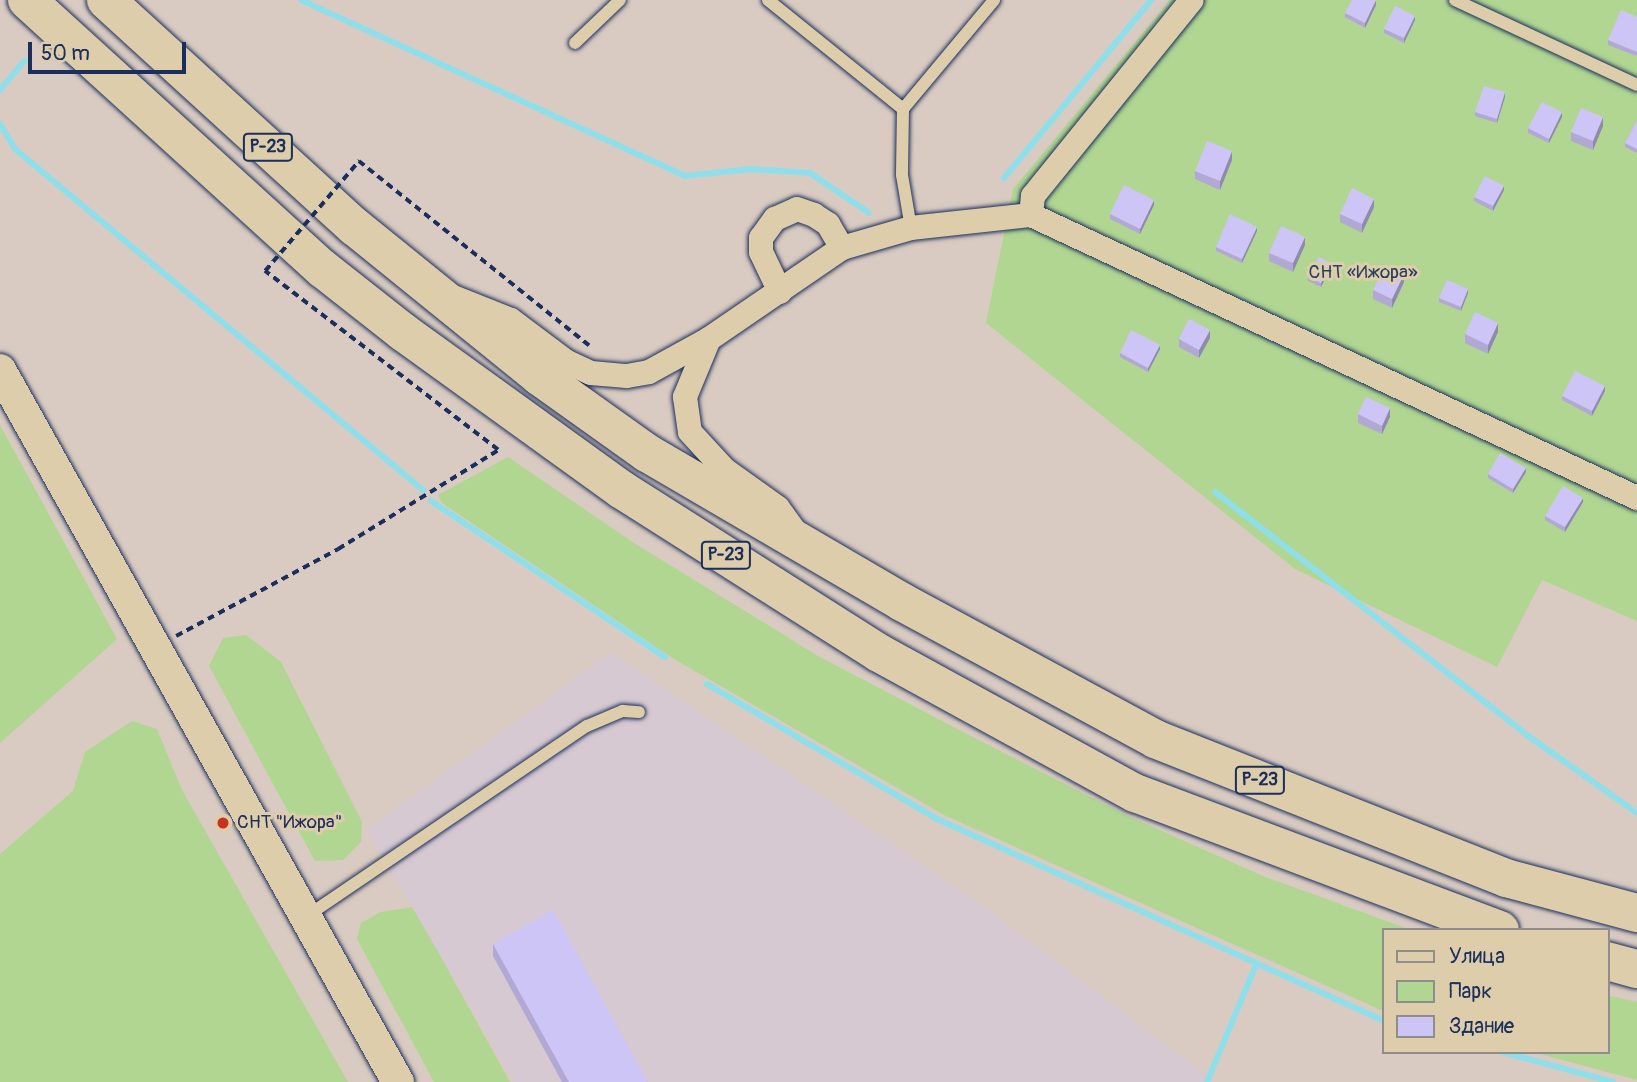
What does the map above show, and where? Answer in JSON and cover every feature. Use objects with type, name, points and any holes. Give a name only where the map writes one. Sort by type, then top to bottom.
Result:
[{"type":"highway","name":"Р-23","points":[[27,0],[323,269],[403,332],[622,490],[844,631],[1135,793],[1495,928]]},
{"type":"highway","name":"Р-23","points":[[106,0],[355,227],[539,376],[647,453],[806,548],[1155,739],[1506,878],[1637,913]]},
{"type":"highway","points":[[1609,962],[1637,969]]},
{"type":"street","points":[[1031,215],[1033,196],[1192,0]]},
{"type":"street","points":[[780,292],[761,252],[761,238],[775,219],[797,209],[814,215],[828,224],[842,248]]},
{"type":"street","points":[[433,291],[511,320],[566,362],[600,374],[649,372],[709,339],[842,248],[911,228],[1031,215],[1637,498]]},
{"type":"street","points":[[709,339],[685,397],[690,432],[725,470],[778,508],[806,548]]},
{"type":"street","points":[[0,370],[398,1082]]},
{"type":"lane","points":[[575,43],[620,0]]},
{"type":"lane","points":[[768,0],[903,109]]},
{"type":"lane","points":[[911,228],[902,175],[903,109],[994,0]]},
{"type":"lane","points":[[1455,0],[1637,85]]},
{"type":"lane","points":[[306,916],[587,726],[623,711],[639,712]]},
{"type":"path","points":[[156,647],[338,549],[498,450],[265,271],[359,161],[592,347]]},
{"type":"shaded area","points":[[611,652],[989,910],[1214,1082],[514,1082],[367,830]]},
{"type":"green space","name":"СНТ «Ижора»","points":[[1170,0],[1637,0],[1637,621],[1542,580],[1497,667],[1295,569],[986,323],[1013,189]]},
{"type":"green space","points":[[0,425],[117,639],[0,743]]},
{"type":"green space","points":[[508,457],[634,543],[818,656],[1126,815],[1263,876],[1406,928],[1382,928],[1382,1011],[944,815],[674,659],[442,503],[438,495]]},
{"type":"green space","points":[[246,635],[281,662],[362,822],[361,842],[343,860],[315,861],[209,666],[223,638]]},
{"type":"green space","points":[[132,721],[157,729],[182,790],[348,1082],[0,1082],[0,854],[73,791],[85,752]]},
{"type":"green space","points":[[412,907],[510,1082],[434,1082],[357,939],[361,923],[381,912]]},
{"type":"green space","points":[[1609,995],[1637,1002],[1637,1080],[1540,1054],[1609,1054]]},
{"type":"building","points":[[1352,0],[1376,0],[1365,23],[1345,13]]},
{"type":"building","points":[[1395,6],[1415,16],[1404,38],[1384,29]]},
{"type":"building","points":[[1621,10],[1637,17],[1637,52],[1608,40]]},
{"type":"building","points":[[1484,86],[1505,92],[1497,119],[1475,112]]},
{"type":"building","points":[[1542,102],[1562,112],[1549,139],[1528,128]]},
{"type":"building","points":[[1581,108],[1603,117],[1593,141],[1571,132]]},
{"type":"building","points":[[1637,120],[1637,149],[1625,143]]},
{"type":"building","points":[[1207,141],[1232,151],[1220,181],[1195,171]]},
{"type":"building","points":[[1485,176],[1504,186],[1493,206],[1474,197]]},
{"type":"building","points":[[1124,185],[1154,200],[1140,229],[1110,214]]},
{"type":"building","points":[[1352,188],[1374,199],[1362,224],[1340,214]]},
{"type":"building","points":[[1230,214],[1257,227],[1242,259],[1216,247]]},
{"type":"building","points":[[1281,226],[1305,237],[1293,263],[1269,253]]},
{"type":"building","points":[[1319,257],[1331,263],[1321,283],[1308,276]]},
{"type":"building","points":[[1385,265],[1404,274],[1392,299],[1373,290]]},
{"type":"building","points":[[1447,280],[1468,289],[1461,307],[1439,298]]},
{"type":"building","points":[[1475,312],[1498,323],[1488,345],[1465,334]]},
{"type":"building","points":[[1189,319],[1210,330],[1199,350],[1179,339]]},
{"type":"building","points":[[1131,330],[1160,345],[1148,368],[1120,353]]},
{"type":"building","points":[[1575,371],[1605,386],[1592,411],[1562,396]]},
{"type":"building","points":[[1366,397],[1390,408],[1382,426],[1358,414]]},
{"type":"building","points":[[1500,453],[1526,468],[1513,489],[1488,474]]},
{"type":"building","points":[[1563,486],[1583,498],[1565,527],[1545,516]]},
{"type":"building","points":[[553,910],[648,1082],[569,1082],[493,944]]},
{"type":"waterway","points":[[301,0],[685,176],[751,169],[810,173],[869,213]]},
{"type":"waterway","points":[[1004,178],[1151,0]]},
{"type":"waterway","points":[[0,90],[24,61]]},
{"type":"waterway","points":[[0,124],[15,149],[423,490]]},
{"type":"waterway","points":[[1215,492],[1534,740],[1637,813]]},
{"type":"waterway","points":[[431,501],[665,657]]},
{"type":"waterway","points":[[707,684],[937,819],[1382,1020]]},
{"type":"waterway","points":[[1207,1082],[1256,965]]},
{"type":"waterway","points":[[1509,1054],[1613,1082]]},
{"type":"place","name":"СНТ \"Ижора\"","points":[[223,823]]}]
